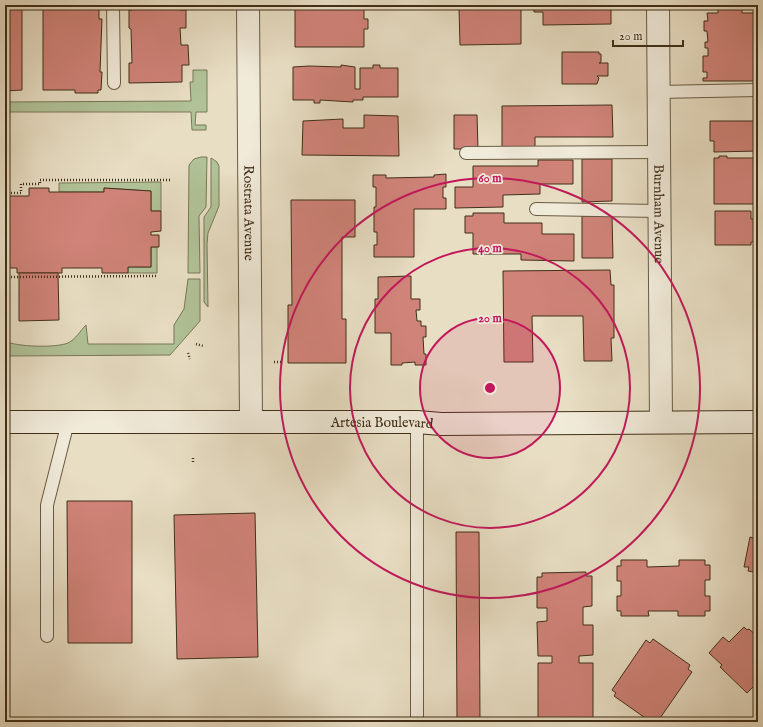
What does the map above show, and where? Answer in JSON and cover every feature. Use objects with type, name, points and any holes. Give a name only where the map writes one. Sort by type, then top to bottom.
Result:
[{"type":"street","name":"Rostrata Avenue","points":[[248,5],[251,422]]},
{"type":"street","name":"Burnham Avenue","points":[[658,5],[658,211],[661,422]]},
{"type":"street","name":"Artesia Boulevard","points":[[5,422],[417,422],[442,424],[758,422]]},
{"type":"lane","points":[[114,5],[114,83]]},
{"type":"lane","points":[[658,92],[758,90]]},
{"type":"lane","points":[[466,153],[658,152]]},
{"type":"lane","points":[[536,209],[658,211]]},
{"type":"lane","points":[[47,636],[47,505],[68,422]]},
{"type":"lane","points":[[417,422],[417,722]]},
{"type":"path","points":[[5,193],[21,193],[21,184],[40,184],[40,180],[171,180]]},
{"type":"path","points":[[5,277],[38,275],[158,276]]},
{"type":"path","points":[[196,344],[203,346]]},
{"type":"path","points":[[188,353],[190,360]]},
{"type":"path","points":[[274,362],[282,362]]},
{"type":"path","points":[[193,458],[193,464]]},
{"type":"green space","points":[[193,70],[207,70],[207,112],[196,112],[195,125],[206,125],[206,130],[192,130],[191,112],[5,112],[5,102],[191,101],[190,82],[193,82]]},
{"type":"green space","points":[[207,157],[206,207],[199,216],[200,273],[188,273],[189,165],[194,159]]},
{"type":"green space","points":[[211,158],[217,162],[219,166],[219,206],[208,233],[208,307],[204,302],[204,217],[211,207]]},
{"type":"green space","points":[[161,182],[161,211],[151,211],[151,191],[104,188],[104,192],[59,192],[59,183]]},
{"type":"green space","points":[[151,247],[157,247],[157,273],[128,273],[128,267],[151,267]]},
{"type":"green space","points":[[188,279],[200,279],[200,321],[170,355],[5,356],[5,341],[27,346],[62,345],[73,339],[86,325],[88,344],[174,344],[174,325],[184,309]]},
{"type":"building","points":[[5,5],[22,5],[22,90],[5,91]]},
{"type":"building","points":[[43,5],[99,5],[99,19],[102,19],[100,72],[102,72],[101,90],[98,90],[98,93],[75,93],[75,90],[43,90]]},
{"type":"building","points":[[132,5],[180,5],[180,10],[186,10],[186,28],[180,28],[181,45],[188,45],[189,65],[182,65],[182,82],[129,83],[129,63],[132,63],[129,10],[132,10]]},
{"type":"building","points":[[534,5],[611,5],[611,24],[543,25],[543,12],[534,12]]},
{"type":"building","points":[[364,6],[364,19],[368,19],[368,29],[364,29],[364,47],[295,47],[295,7]]},
{"type":"building","points":[[521,7],[521,44],[460,45],[459,8]]},
{"type":"building","points":[[718,9],[742,9],[742,13],[758,13],[758,81],[703,81],[703,78],[707,78],[707,72],[703,72],[703,56],[708,56],[708,48],[705,48],[705,42],[708,42],[707,31],[704,31],[704,21],[708,21],[707,13],[718,13]]},
{"type":"building","points":[[562,52],[599,52],[599,54],[601,54],[601,62],[599,63],[608,63],[608,76],[597,76],[599,78],[597,84],[562,84]]},
{"type":"building","points":[[341,65],[355,67],[355,89],[360,89],[360,68],[373,68],[373,65],[380,65],[380,68],[398,68],[398,97],[363,97],[363,100],[353,100],[353,102],[320,100],[320,103],[314,103],[314,100],[293,100],[293,67],[341,67]]},
{"type":"building","points":[[612,105],[613,137],[535,137],[535,147],[502,148],[502,106]]},
{"type":"building","points":[[364,115],[398,116],[399,156],[302,155],[303,121],[343,119],[343,128],[364,128]]},
{"type":"building","points":[[454,115],[477,115],[478,149],[454,149]]},
{"type":"building","points":[[710,121],[758,121],[758,151],[714,152],[714,141],[710,141]]},
{"type":"building","points":[[719,156],[727,156],[727,158],[754,158],[754,204],[714,204],[714,158],[719,158]]},
{"type":"building","points":[[582,159],[612,159],[612,201],[582,202]]},
{"type":"building","points":[[538,160],[573,160],[573,184],[540,184],[540,194],[503,195],[503,207],[455,208],[455,187],[473,187],[473,166],[538,166]]},
{"type":"building","points":[[446,174],[446,187],[443,187],[443,198],[446,198],[446,209],[414,209],[414,257],[374,257],[374,245],[377,245],[377,232],[374,232],[376,187],[373,187],[373,175],[386,175],[386,178],[434,177],[434,175]]},
{"type":"building","points":[[29,188],[49,188],[49,192],[104,192],[104,188],[151,191],[151,211],[161,211],[161,231],[151,232],[151,235],[159,235],[159,247],[151,247],[151,267],[128,267],[128,273],[102,273],[102,268],[62,268],[62,273],[17,273],[17,268],[5,268],[5,196],[29,196]]},
{"type":"building","points":[[291,200],[355,200],[355,237],[342,237],[342,319],[346,319],[346,363],[288,363],[288,305],[292,305]]},
{"type":"building","points":[[715,211],[751,211],[751,219],[758,219],[758,241],[751,242],[751,245],[715,245]]},
{"type":"building","points":[[473,213],[504,213],[504,223],[542,223],[542,234],[574,234],[574,261],[521,260],[521,254],[473,254],[473,233],[465,233],[465,216],[473,216]]},
{"type":"building","points":[[582,216],[612,216],[613,258],[582,258]]},
{"type":"building","points":[[610,270],[611,285],[614,285],[614,338],[611,338],[612,361],[584,361],[583,316],[532,316],[533,362],[504,362],[503,271]]},
{"type":"building","points":[[19,273],[58,273],[59,320],[19,321]]},
{"type":"building","points":[[411,276],[411,299],[420,299],[420,310],[416,310],[417,321],[421,321],[421,326],[426,326],[426,337],[423,337],[426,365],[415,365],[415,362],[402,363],[402,365],[391,365],[391,333],[375,333],[375,299],[378,299],[378,277]]},
{"type":"building","points":[[758,494],[758,511],[755,511]]},
{"type":"building","points":[[67,501],[132,501],[132,643],[68,643]]},
{"type":"building","points":[[255,513],[258,657],[177,659],[174,515]]},
{"type":"building","points":[[456,532],[479,532],[480,722],[457,722]]},
{"type":"building","points":[[758,532],[758,573],[748,571],[749,567],[744,567],[750,537],[757,539]]},
{"type":"building","points":[[621,560],[647,560],[647,567],[679,566],[679,560],[705,560],[705,565],[710,565],[710,580],[705,580],[705,596],[710,596],[710,611],[705,611],[705,616],[678,616],[678,611],[648,611],[649,616],[621,616],[621,611],[617,611],[617,596],[621,596],[621,581],[617,581],[617,566],[621,566]]},
{"type":"building","points":[[586,572],[586,576],[592,576],[592,606],[583,607],[583,625],[593,625],[593,655],[579,656],[579,663],[593,663],[593,722],[538,722],[538,663],[552,663],[552,656],[538,656],[537,622],[547,621],[547,608],[537,608],[537,577],[542,577],[542,573]]},
{"type":"building","points":[[744,627],[747,630],[749,629],[758,637],[758,682],[747,693],[720,667],[722,665],[709,653],[723,637],[729,642]]},
{"type":"building","points":[[653,639],[690,665],[688,669],[692,672],[658,721],[654,719],[651,722],[614,696],[616,693],[612,690],[646,640],[650,643]]}]
